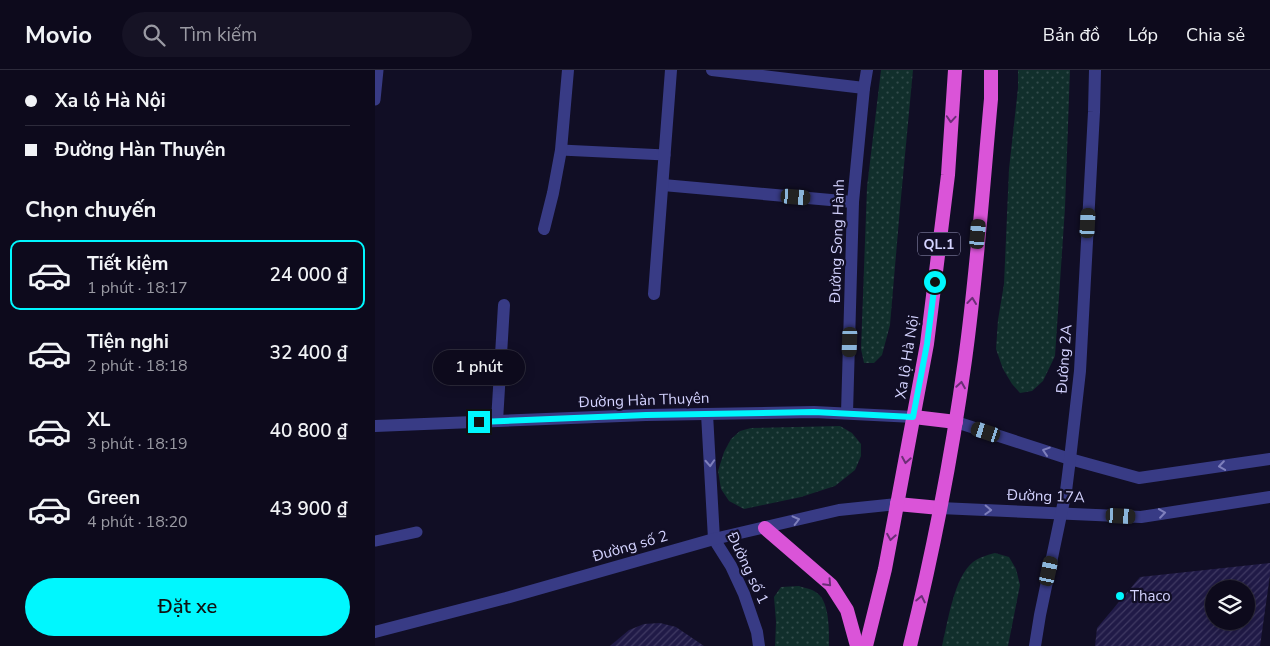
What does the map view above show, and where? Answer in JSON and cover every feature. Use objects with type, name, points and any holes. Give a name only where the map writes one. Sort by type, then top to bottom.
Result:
[{"type":"highway","name":"Xa lộ Hà Nội","points":[[866,646],[885,570],[927,344],[947,185],[955,70]]},
{"type":"highway","name":"QL.1","points":[[910,646],[940,508],[956,422],[965,359],[991,99],[991,70]]},
{"type":"highway","points":[[913,417],[956,422]]},
{"type":"highway","points":[[897,504],[940,508]]},
{"type":"highway","points":[[765,528],[831,585],[847,610],[857,646]]},
{"type":"street","points":[[544,229],[561,150],[568,70]]},
{"type":"street","points":[[654,294],[671,70]]},
{"type":"street","points":[[712,70],[864,88]]},
{"type":"street","name":"Đường Song Hành","points":[[847,413],[853,202],[867,70]]},
{"type":"street","name":"Đường 2A","points":[[1035,646],[1039,615],[1068,478],[1080,371],[1095,70]]},
{"type":"street","points":[[663,185],[853,202]]},
{"type":"street","points":[[497,421],[505,305]]},
{"type":"street","name":"Đường Hàn Thuyên","points":[[375,426],[814,412],[913,417]]},
{"type":"street","name":"Đường số 1","points":[[707,414],[714,539],[731,566],[744,594],[757,632],[759,646]]},
{"type":"street","points":[[956,422],[1139,478],[1270,459]]},
{"type":"street","name":"Đường 17A","points":[[940,508],[1141,517],[1270,497]]},
{"type":"street","name":"Đường số 2","points":[[375,632],[507,598],[714,539],[839,510],[897,504]]},
{"type":"lane","points":[[375,100],[378,70]]},
{"type":"lane","points":[[561,150],[665,156]]},
{"type":"lane","points":[[375,541],[417,532]]},
{"type":"green space","points":[[881,70],[913,70],[890,325],[882,355],[874,363],[864,363],[861,349],[867,187]]},
{"type":"green space","points":[[1018,70],[1070,70],[1065,208],[1055,356],[1043,381],[1032,391],[1020,393],[1003,369],[996,349],[998,320],[1004,284],[1009,169],[1018,88]]},
{"type":"green space","points":[[840,426],[852,433],[861,444],[861,456],[855,470],[835,486],[801,497],[744,509],[729,501],[721,489],[718,471],[724,452],[731,439],[740,431],[751,428]]},
{"type":"green space","points":[[995,553],[1009,557],[1016,569],[1020,585],[1008,646],[942,646],[956,589],[966,569],[978,559]]},
{"type":"green space","points":[[799,586],[815,592],[824,603],[828,618],[829,646],[775,646],[774,597],[781,587]]},
{"type":"building","points":[[1270,563],[1260,646],[1095,646],[1097,628],[1140,577]]},
{"type":"building","points":[[660,623],[676,627],[704,646],[610,646],[629,630],[644,624]]},
{"type":"place","name":"Thaco","points":[[1120,596]]},
{"type":"route","points":[[479,422],[646,415],[814,412],[913,417],[927,344],[935,282]]}]
